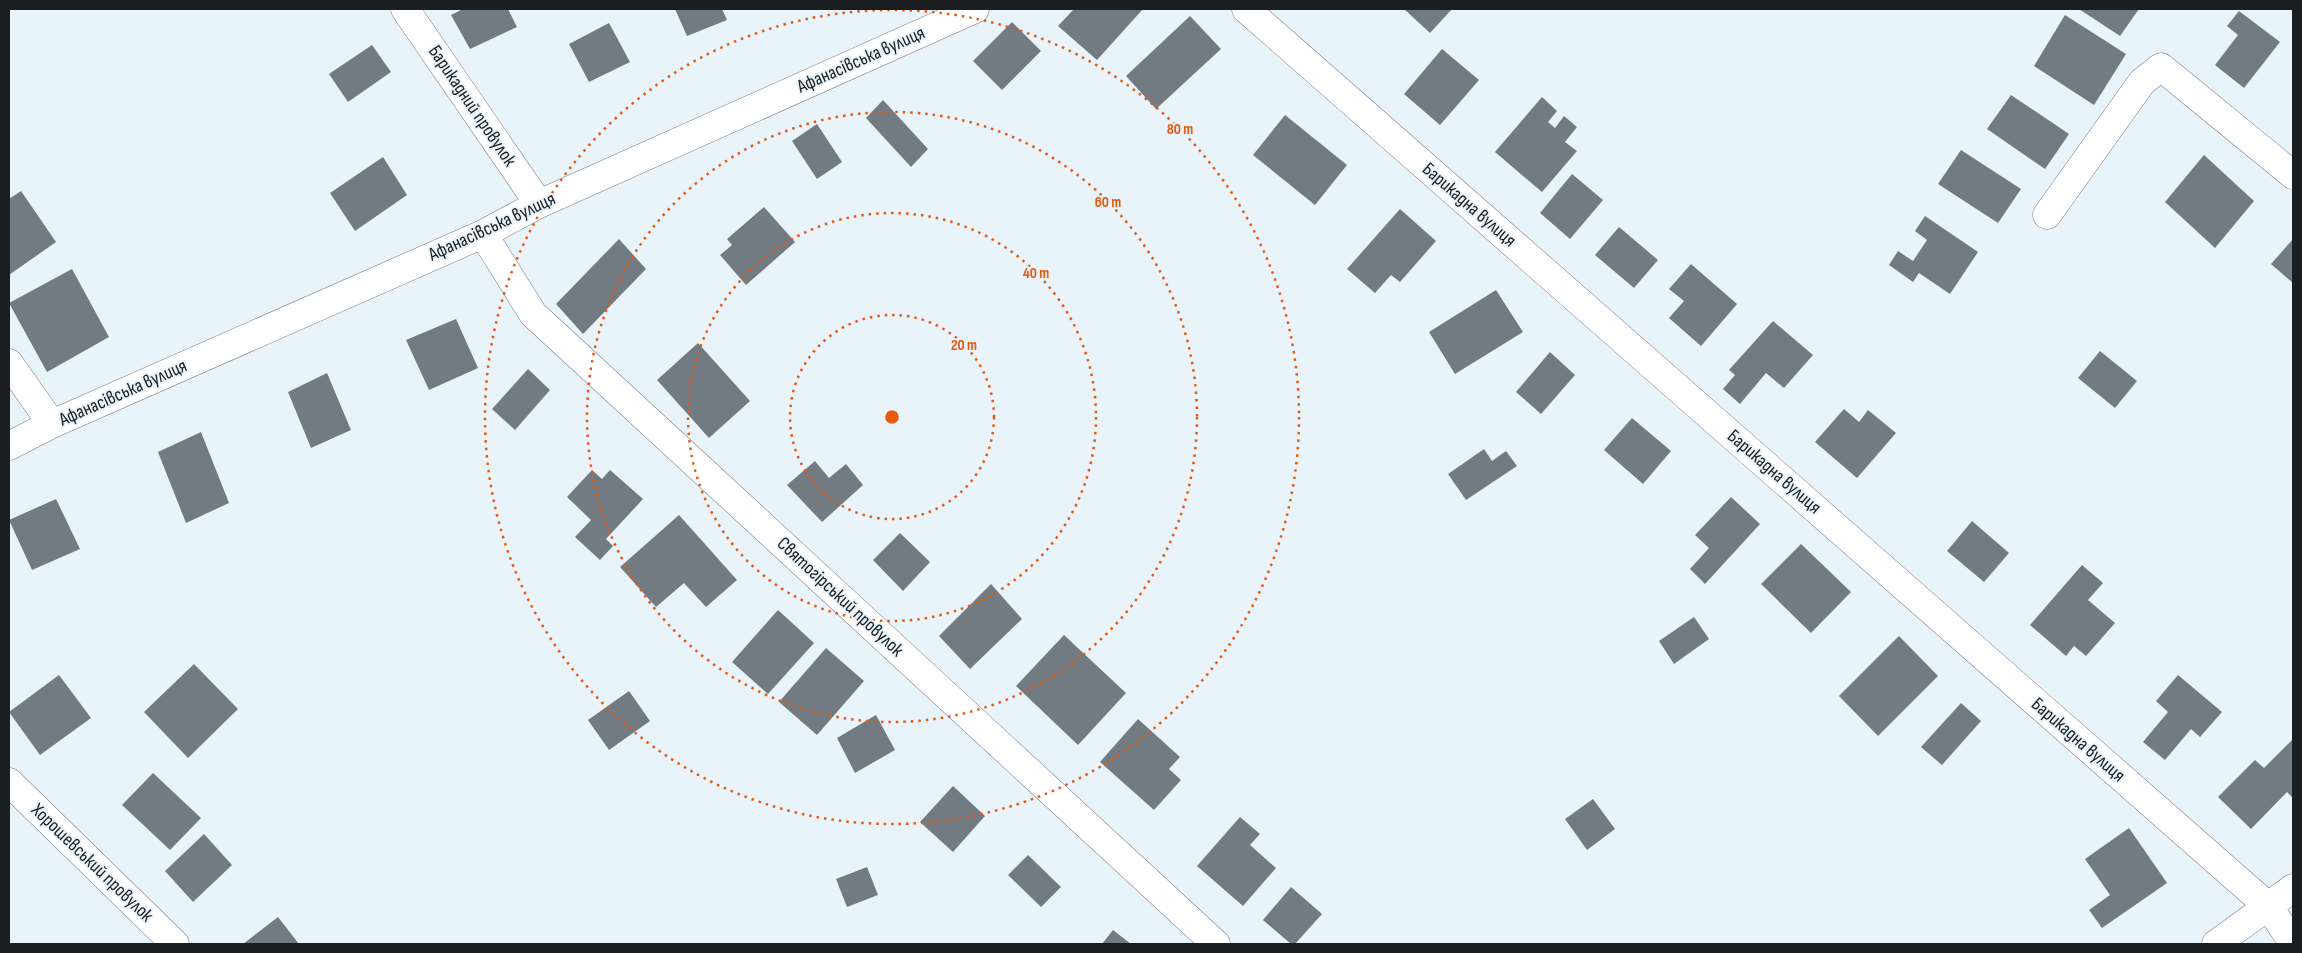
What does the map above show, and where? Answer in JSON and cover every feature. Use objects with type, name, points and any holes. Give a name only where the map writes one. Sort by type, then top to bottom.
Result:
[{"type":"street","name":"Барикадний провулок","points":[[405,9],[539,204]]},
{"type":"street","name":"Афанасівська вулиця","points":[[9,446],[52,424],[483,234],[539,204],[975,9]]},
{"type":"street","name":"Барикадна вулиця","points":[[1246,9],[2269,907],[2293,943]]},
{"type":"street","points":[[2047,215],[2142,82],[2161,67],[2293,175]]},
{"type":"street","name":"Святогірський провулок","points":[[483,234],[533,314],[1216,944]]},
{"type":"street","points":[[9,363],[52,424]]},
{"type":"street","name":"Хорошевський провулок","points":[[9,782],[174,944]]},
{"type":"street","points":[[2216,944],[2293,888]]},
{"type":"building","points":[[463,9],[508,9],[517,27],[470,49],[451,15]]},
{"type":"building","points":[[675,9],[722,9],[727,20],[687,36]]},
{"type":"building","points":[[1074,9],[1143,9],[1097,60],[1058,26]]},
{"type":"building","points":[[1404,9],[1452,9],[1430,33]]},
{"type":"building","points":[[2079,9],[2139,9],[2120,36]]},
{"type":"building","points":[[2239,11],[2280,42],[2244,88],[2215,65],[2238,35],[2227,26]]},
{"type":"building","points":[[2065,15],[2126,54],[2094,105],[2034,66]]},
{"type":"building","points":[[1190,16],[1221,49],[1156,109],[1126,76]]},
{"type":"building","points":[[1012,22],[1041,51],[1002,90],[973,61]]},
{"type":"building","points":[[609,23],[630,62],[589,82],[569,44]]},
{"type":"building","points":[[372,45],[391,72],[348,102],[329,74]]},
{"type":"building","points":[[1442,49],[1479,80],[1440,125],[1404,94]]},
{"type":"building","points":[[2011,95],[2069,134],[2045,169],[1987,129]]},
{"type":"building","points":[[1542,97],[1557,111],[1548,122],[1555,128],[1564,116],[1577,127],[1565,142],[1577,151],[1542,192],[1495,152]]},
{"type":"building","points":[[883,100],[928,149],[911,167],[866,118]]},
{"type":"building","points":[[1285,115],[1347,165],[1315,205],[1253,155]]},
{"type":"building","points":[[817,124],[842,162],[817,179],[792,141]]},
{"type":"building","points":[[1961,150],[2021,189],[1998,223],[1938,184]]},
{"type":"building","points":[[2204,155],[2254,201],[2215,248],[2165,202]]},
{"type":"building","points":[[383,157],[407,195],[355,231],[330,193]]},
{"type":"building","points":[[1572,174],[1603,200],[1570,239],[1540,213]]},
{"type":"building","points":[[21,191],[56,242],[9,275],[9,199]]},
{"type":"building","points":[[764,207],[795,242],[746,285],[720,255],[732,245],[727,239]]},
{"type":"building","points":[[1400,209],[1436,241],[1400,282],[1391,275],[1375,293],[1347,269]]},
{"type":"building","points":[[1925,216],[1978,252],[1950,294],[1919,273],[1913,282],[1889,265],[1898,251],[1913,261],[1927,240],[1915,231]]},
{"type":"building","points":[[1619,227],[1658,260],[1634,288],[1595,255]]},
{"type":"building","points":[[619,239],[646,269],[583,334],[556,304]]},
{"type":"building","points":[[2293,239],[2293,283],[2271,264]]},
{"type":"building","points":[[1691,264],[1737,304],[1701,346],[1669,318],[1684,301],[1669,289]]},
{"type":"building","points":[[72,269],[109,337],[47,372],[9,303]]},
{"type":"building","points":[[1496,290],[1523,332],[1455,374],[1429,332]]},
{"type":"building","points":[[456,319],[478,368],[429,390],[406,340]]},
{"type":"building","points":[[1773,321],[1813,355],[1784,388],[1766,373],[1740,404],[1723,389],[1735,375],[1729,370]]},
{"type":"building","points":[[698,343],[750,401],[709,438],[657,380]]},
{"type":"building","points":[[2100,351],[2137,381],[2115,408],[2078,378]]},
{"type":"building","points":[[1550,352],[1575,375],[1541,414],[1516,392]]},
{"type":"building","points":[[528,369],[550,390],[515,430],[492,409]]},
{"type":"building","points":[[327,373],[351,430],[311,448],[288,392]]},
{"type":"building","points":[[1844,409],[1859,422],[1868,410],[1896,433],[1857,478],[1815,442]]},
{"type":"building","points":[[1632,418],[1671,451],[1643,484],[1604,450]]},
{"type":"building","points":[[201,432],[229,503],[186,523],[158,452]]},
{"type":"building","points":[[1484,449],[1492,461],[1506,451],[1517,466],[1466,500],[1448,474]]},
{"type":"building","points":[[815,461],[829,478],[846,464],[863,485],[822,522],[787,485]]},
{"type":"building","points":[[592,470],[602,479],[610,470],[643,499],[606,539],[613,546],[600,560],[575,537],[591,520],[567,497]]},
{"type":"building","points":[[1731,497],[1760,524],[1705,584],[1690,569],[1709,548],[1695,535]]},
{"type":"building","points":[[56,499],[80,549],[32,570],[9,520]]},
{"type":"building","points":[[679,515],[737,580],[706,607],[684,583],[656,607],[620,567]]},
{"type":"building","points":[[1972,521],[2009,553],[1984,582],[1947,551]]},
{"type":"building","points":[[900,533],[930,562],[903,591],[873,560]]},
{"type":"building","points":[[1801,544],[1851,592],[1811,633],[1761,584]]},
{"type":"building","points":[[2082,565],[2103,583],[2088,600],[2115,623],[2086,656],[2074,646],[2066,656],[2030,625]]},
{"type":"building","points":[[991,584],[1022,619],[970,669],[939,636]]},
{"type":"building","points":[[778,610],[814,643],[768,694],[732,662]]},
{"type":"building","points":[[1694,617],[1709,639],[1674,664],[1659,641]]},
{"type":"building","points":[[1064,635],[1126,693],[1078,745],[1016,686]]},
{"type":"building","points":[[1899,636],[1938,676],[1878,736],[1839,696]]},
{"type":"building","points":[[826,648],[864,681],[817,735],[779,702]]},
{"type":"building","points":[[194,664],[238,709],[188,758],[144,712]]},
{"type":"building","points":[[59,675],[91,718],[40,755],[9,712]]},
{"type":"building","points":[[2178,675],[2222,712],[2200,737],[2191,729],[2165,760],[2143,742],[2168,712],[2156,701]]},
{"type":"building","points":[[629,691],[650,721],[609,750],[588,720]]},
{"type":"building","points":[[1961,703],[1981,721],[1942,765],[1921,747]]},
{"type":"building","points":[[876,715],[895,750],[855,773],[837,738]]},
{"type":"building","points":[[1138,719],[1180,757],[1169,769],[1181,780],[1154,810],[1100,762]]},
{"type":"building","points":[[2293,739],[2293,798],[2287,792],[2251,829],[2218,797],[2255,760],[2264,768]]},
{"type":"building","points":[[153,773],[201,818],[170,850],[122,805]]},
{"type":"building","points":[[953,786],[985,816],[953,852],[920,822]]},
{"type":"building","points":[[1593,799],[1615,829],[1587,850],[1565,819]]},
{"type":"building","points":[[1240,817],[1260,834],[1250,845],[1276,868],[1243,906],[1197,866]]},
{"type":"building","points":[[2129,828],[2167,883],[2102,928],[2089,910],[2110,895],[2085,859]]},
{"type":"building","points":[[204,834],[232,865],[193,902],[165,871]]},
{"type":"building","points":[[1028,855],[1061,887],[1041,907],[1008,875]]},
{"type":"building","points":[[867,867],[878,895],[847,907],[836,879]]},
{"type":"building","points":[[1291,887],[1322,914],[1295,944],[1291,944],[1263,920]]},
{"type":"building","points":[[278,917],[299,944],[243,944]]},
{"type":"building","points":[[1113,930],[1131,944],[1102,944]]}]
